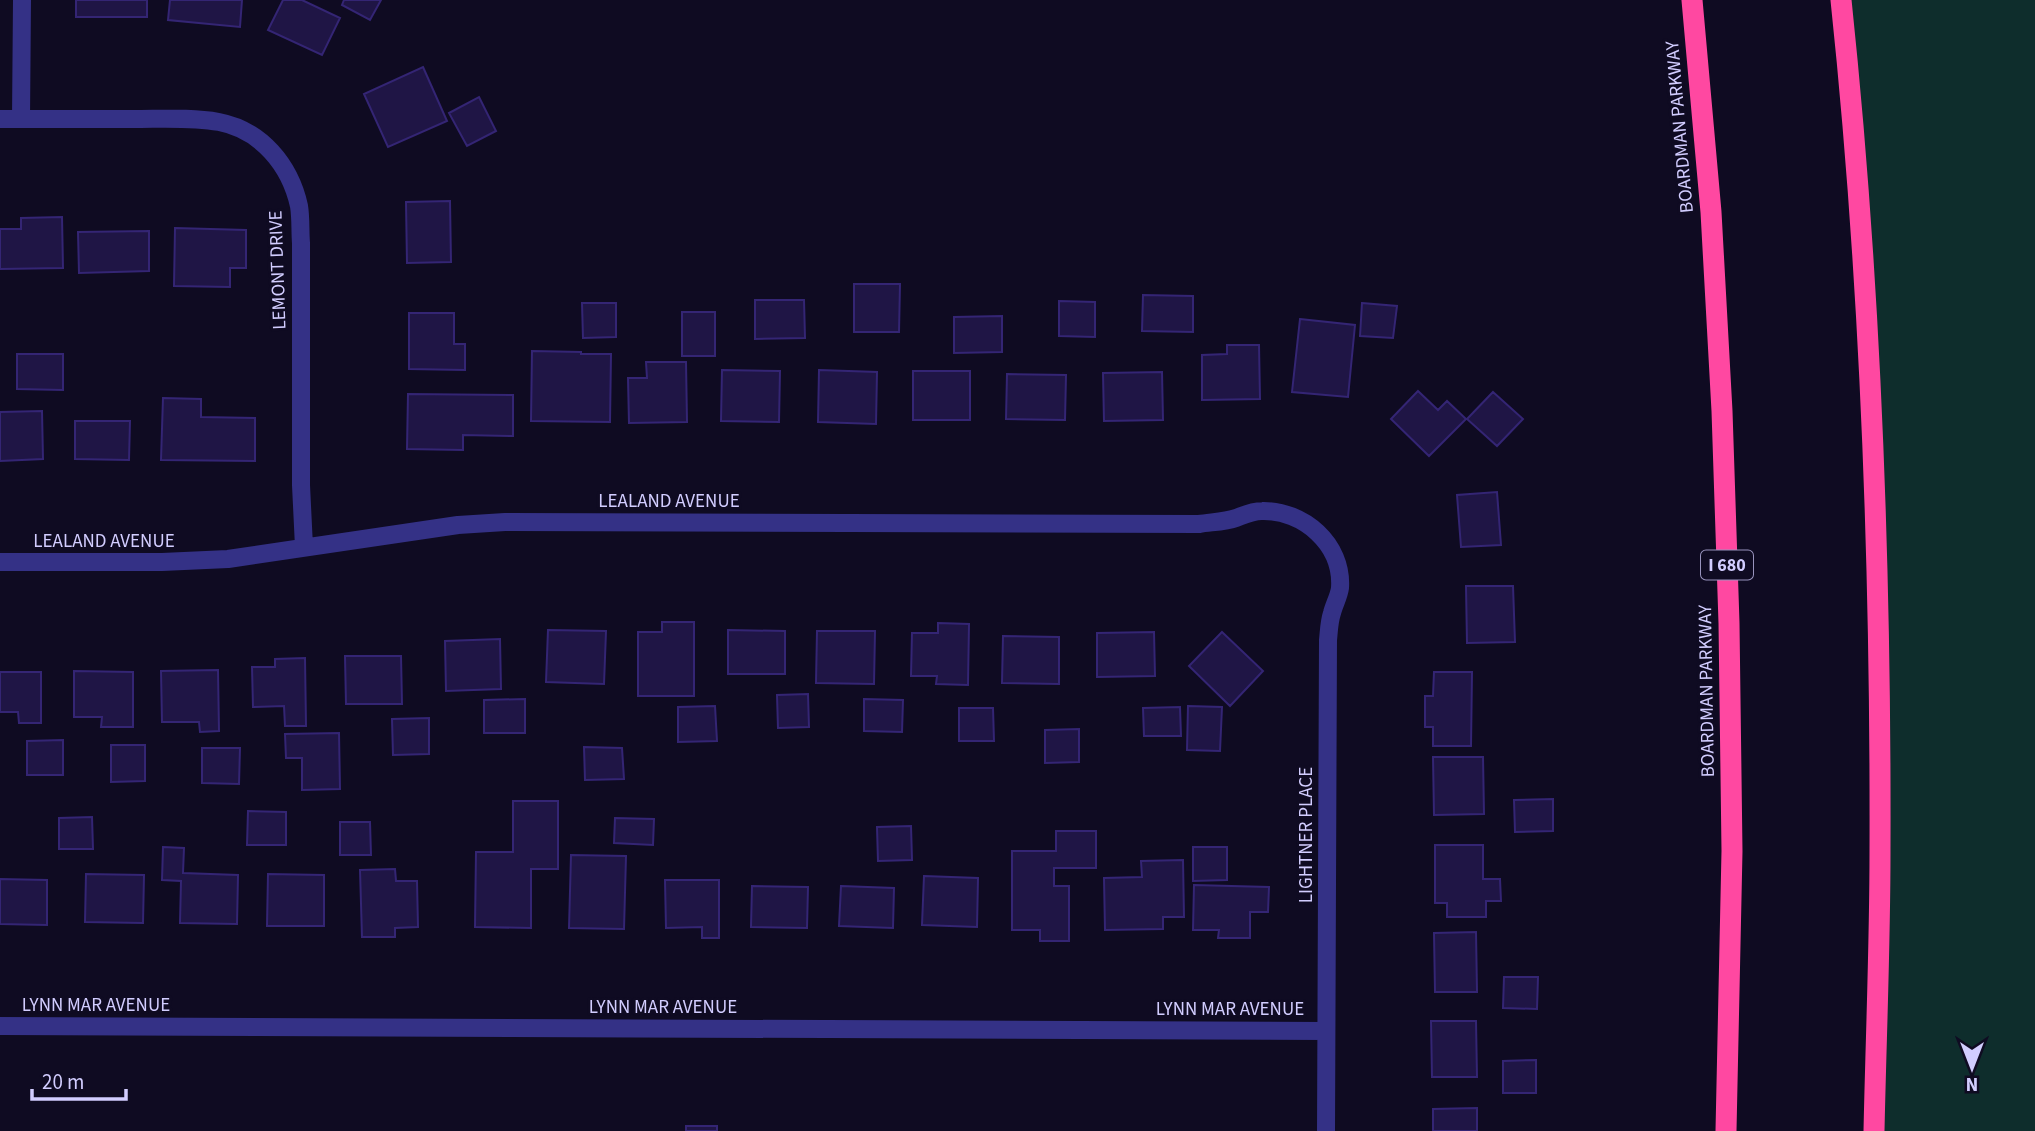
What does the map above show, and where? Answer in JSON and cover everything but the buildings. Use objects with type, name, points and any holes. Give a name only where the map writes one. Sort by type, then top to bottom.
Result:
[{"type":"highway","name":"BOARDMAN PARKWAY","points":[[1692,0],[1711,212],[1722,411],[1729,623],[1732,851],[1726,1131]]},
{"type":"highway","points":[[1841,0],[1862,245],[1877,597],[1880,854],[1874,1131]]},
{"type":"street","points":[[21,119],[22,0]]},
{"type":"street","name":"LEMONT DRIVE","points":[[0,119],[187,119],[218,122],[254,137],[274,153],[292,181],[299,208],[304,547]]},
{"type":"street","name":"LEALAND AVENUE","points":[[0,562],[162,562],[228,559],[458,525],[505,522],[1199,524],[1260,511],[1278,512],[1299,518],[1315,529],[1328,544]]},
{"type":"street","name":"LIGHTNER PLACE","points":[[1326,1131],[1328,640],[1331,616],[1340,589],[1338,567],[1328,544]]},
{"type":"street","name":"LYNN MAR AVENUE","points":[[0,1026],[1326,1031]]},
{"type":"green space","points":[[1841,0],[2035,0],[2035,1131],[1874,1131],[1879,665]]}]
